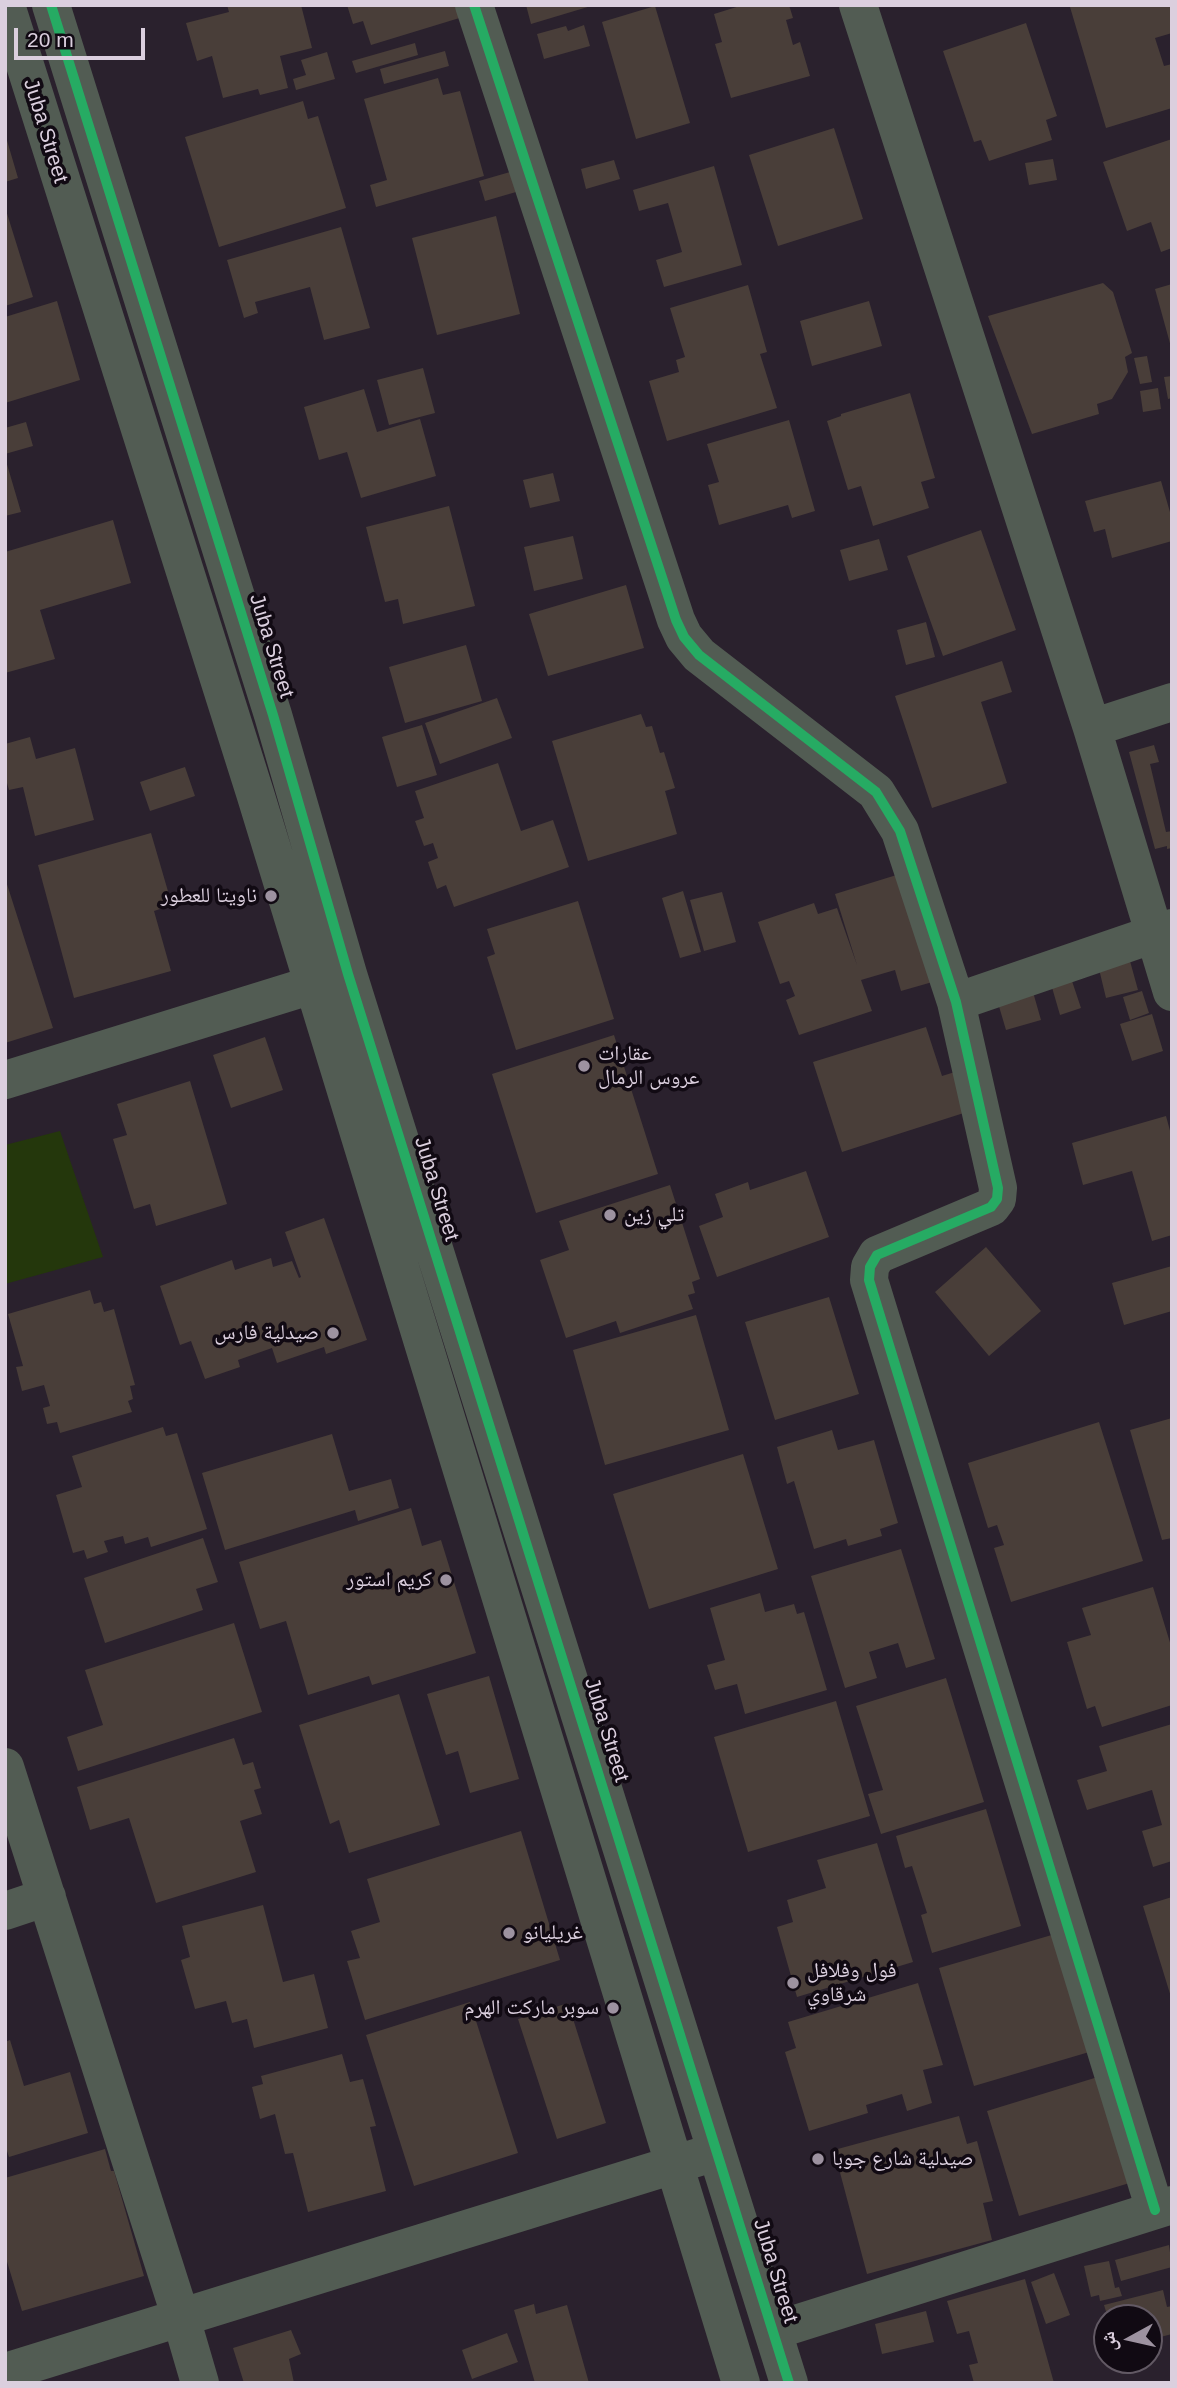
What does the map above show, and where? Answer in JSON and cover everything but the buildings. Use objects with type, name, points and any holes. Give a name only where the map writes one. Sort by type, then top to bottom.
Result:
[{"type":"street","name":"Juba Street","points":[[6,5],[256,793],[330,979],[717,2151],[789,2383]]},
{"type":"street","name":"Juba Street","points":[[51,5],[272,715],[330,979],[741,2383]]},
{"type":"street","points":[[474,5],[684,637],[699,655],[876,792],[900,831],[956,1002],[998,1188],[997,1199],[992,1207],[877,1255],[870,1266],[869,1280],[1163,2207],[773,2332]]},
{"type":"street","points":[[858,5],[1092,728],[1163,931],[1172,992]]},
{"type":"street","points":[[78,235],[121,231]]},
{"type":"street","points":[[1092,728],[1172,702]]},
{"type":"street","points":[[956,1002],[1163,931]]},
{"type":"street","points":[[5,1080],[330,979]]},
{"type":"street","points":[[5,1767],[200,2383]]},
{"type":"street","points":[[5,1911],[47,1897]]},
{"type":"street","points":[[5,2372],[717,2151]]},
{"type":"green space","points":[[60,1131],[103,1257],[5,1284],[5,1145]]},
{"type":"cycle path","points":[[51,5],[273,715],[348,974],[789,2383]]},
{"type":"cycle path","points":[[474,5],[676,620],[684,637],[699,655],[876,792],[900,831],[956,1002],[998,1188],[997,1199],[991,1207],[877,1255],[870,1267],[869,1280],[1155,2210]]},
{"type":"place","name":"ناويتا للعطور","points":[[271,896]]},
{"type":"place","name":"عقارات عروس الرمال","points":[[584,1066]]},
{"type":"place","name":"تلي زين","points":[[610,1215]]},
{"type":"place","name":"صيدلية فارس","points":[[333,1333]]},
{"type":"place","name":"كريم استور","points":[[446,1580]]},
{"type":"place","name":"غريليانو","points":[[509,1933]]},
{"type":"place","name":"فول وفلافل شرقاوي","points":[[793,1983]]},
{"type":"place","name":"سوبر ماركت الهرم","points":[[613,2008]]},
{"type":"place","name":"صيدلية شارع جوبا","points":[[818,2159]]}]
